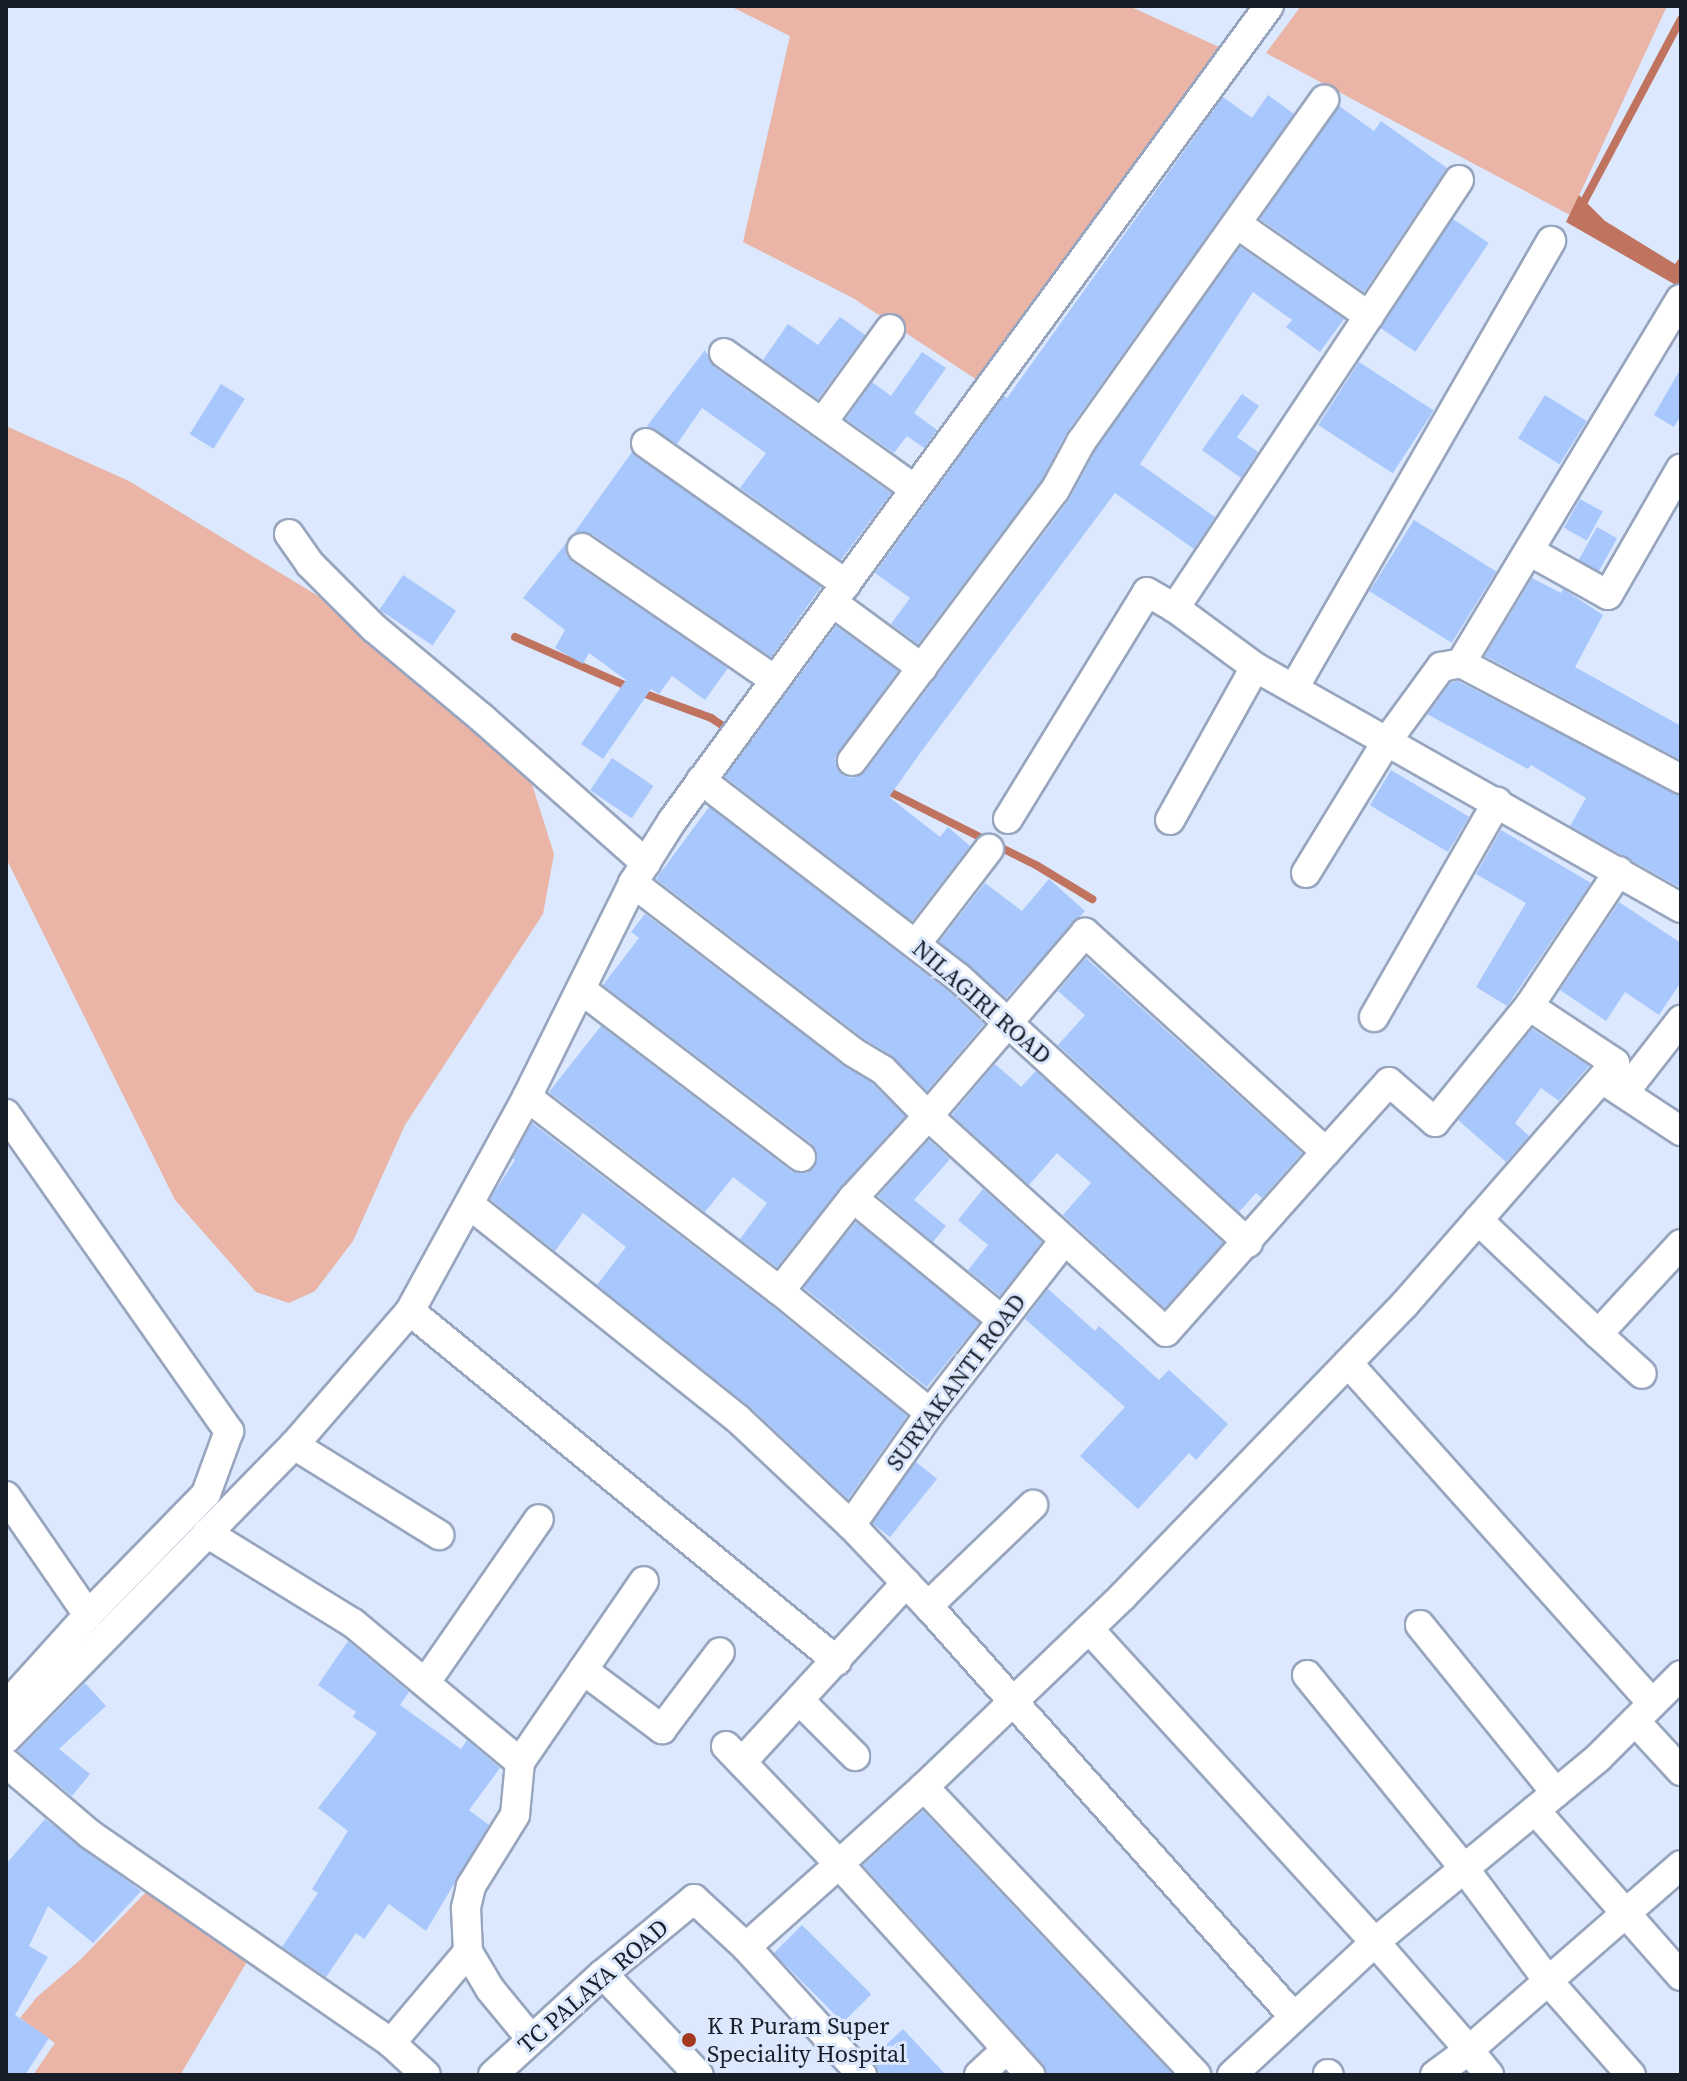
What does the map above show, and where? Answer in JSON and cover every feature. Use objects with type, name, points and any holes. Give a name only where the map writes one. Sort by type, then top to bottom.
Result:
[{"type":"street","points":[[6,1739],[294,1445],[410,1311],[583,991],[639,873],[672,821],[1269,6]]},
{"type":"street","points":[[852,761],[1055,490],[1081,442],[1324,100]]},
{"type":"street","points":[[1175,608],[1459,180]]},
{"type":"street","points":[[1237,224],[1369,316]]},
{"type":"street","points":[[1294,688],[1551,241]]},
{"type":"street","points":[[1461,663],[1681,299]]},
{"type":"street","points":[[822,423],[890,329]]},
{"type":"street","points":[[724,353],[915,489]]},
{"type":"street","points":[[646,443],[839,593],[922,668]]},
{"type":"street","points":[[1529,551],[1608,595],[1681,468]]},
{"type":"street","points":[[289,534],[310,564],[374,628],[482,718],[639,873],[853,1052],[883,1070],[928,1116],[1166,1332],[1389,1082],[1435,1122],[1529,1006],[1619,871]]},
{"type":"street","points":[[582,548],[775,680]]},
{"type":"street","points":[[1008,819],[1147,592],[1175,608],[1255,667],[1681,908]]},
{"type":"street","points":[[1306,873],[1387,741],[1441,667],[1461,663],[1681,779]]},
{"type":"street","points":[[1170,820],[1255,667]]},
{"type":"street","name":"NILAGIRI ROAD","points":[[701,780],[916,944],[1008,1023],[1248,1243]]},
{"type":"street","points":[[1374,1017],[1497,802]]},
{"type":"street","points":[[916,944],[989,849]]},
{"type":"street","points":[[780,1291],[853,1198],[928,1116],[1085,933],[1326,1152]]},
{"type":"street","points":[[583,991],[801,1157]]},
{"type":"street","points":[[1529,1006],[1615,1063],[1613,1086]]},
{"type":"street","points":[[862,2075],[746,1947],[924,1787],[1089,1629],[1348,1363],[1478,1220],[1681,1020]]},
{"type":"street","points":[[1613,1086],[1681,1131]]},
{"type":"street","points":[[527,1097],[780,1291],[930,1413]]},
{"type":"street","points":[[6,1114],[229,1431],[206,1494],[88,1615],[6,1706]]},
{"type":"street","points":[[853,1198],[1001,1319]]},
{"type":"street","points":[[470,1205],[738,1419],[851,1525],[928,1606],[1011,1704],[1294,2017]]},
{"type":"street","points":[[1478,1220],[1642,1374]]},
{"type":"street","name":"SURYAKANTI ROAD","points":[[851,1525],[930,1413],[1064,1241]]},
{"type":"street","points":[[1598,1334],[1681,1244]]},
{"type":"street","points":[[410,1311],[837,1661]]},
{"type":"street","points":[[1348,1363],[1644,1712],[1681,1771]]},
{"type":"street","points":[[294,1445],[439,1535]]},
{"type":"street","points":[[6,1496],[88,1615]]},
{"type":"street","points":[[928,1606],[1033,1505]]},
{"type":"street","points":[[426,1682],[539,1519]]},
{"type":"street","points":[[207,1533],[353,1623],[520,1762]]},
{"type":"street","points":[[531,2039],[490,1989],[468,1952],[466,1908],[471,1886],[515,1815],[520,1762],[644,1581]]},
{"type":"street","points":[[906,1583],[800,1701],[734,1754],[839,1864],[1030,2075]]},
{"type":"street","points":[[1420,1625],[1627,1913],[1681,1976]]},
{"type":"street","points":[[1089,1629],[1375,1942],[1489,2075]]},
{"type":"street","points":[[583,1670],[662,1729],[720,1652]]},
{"type":"street","points":[[1307,1675],[1464,1868],[1549,1982],[1631,2075]]},
{"type":"street","points":[[1232,2075],[1375,1942],[1545,1801],[1681,1675]]},
{"type":"street","points":[[800,1701],[855,1756]]},
{"type":"street","points":[[6,1763],[91,1835],[391,2043],[426,2075]]},
{"type":"street","points":[[924,1787],[1196,2075]]},
{"type":"street","points":[[1435,2075],[1549,1982],[1681,1865]]},
{"type":"street","name":"TC PALAYA ROAD","points":[[493,2075],[603,1974],[694,1899],[746,1947]]},
{"type":"street","points":[[391,2043],[468,1952]]},
{"type":"street","points":[[603,1974],[699,2075]]},
{"type":"street","points":[[979,2075],[1006,2050]]},
{"type":"shaded area","points":[[730,6],[1129,6],[1219,47],[977,380],[853,298],[743,242],[790,36]]},
{"type":"shaded area","points":[[1301,6],[1667,6],[1570,215],[1266,53]]},
{"type":"shaded area","points":[[1579,195],[1605,221],[1675,264],[1681,256],[1681,288],[1566,222]]},
{"type":"shaded area","points":[[6,426],[129,481],[346,613],[519,743],[554,854],[543,914],[405,1125],[353,1241],[315,1291],[289,1303],[256,1292],[175,1200],[6,858]]},
{"type":"shaded area","points":[[151,1887],[248,1960],[182,2072],[184,2075],[33,2075],[55,2043],[20,2018],[37,1997],[80,1960]]},
{"type":"building","points":[[1268,95],[1294,114],[1067,432],[1041,481],[918,644],[891,624],[910,598],[875,573],[1004,396],[1007,398],[1223,97],[1252,118]]},
{"type":"building","points":[[1339,106],[1374,131],[1381,121],[1447,168],[1364,292],[1260,219]]},
{"type":"building","points":[[1453,219],[1489,243],[1415,352],[1380,328]]},
{"type":"building","points":[[1240,247],[1344,319],[1320,352],[1286,327],[1292,320],[1253,292],[1140,464],[1215,517],[1194,549],[1115,493],[923,749],[889,797],[940,837],[948,827],[970,846],[912,921],[725,777],[836,626],[898,671],[835,758],[842,775],[851,778],[865,772],[1069,500],[1095,451]]},
{"type":"building","points":[[840,317],[865,335],[818,399],[763,360],[788,324],[818,345]]},
{"type":"building","points":[[705,350],[714,367],[891,493],[841,560],[740,488],[766,453],[702,408],[677,444],[647,426]]},
{"type":"building","points":[[922,352],[946,368],[914,413],[937,430],[924,448],[907,436],[894,453],[846,419],[872,382],[891,396]]},
{"type":"building","points":[[1359,362],[1434,410],[1393,473],[1318,425]]},
{"type":"building","points":[[1681,368],[1681,415],[1674,427],[1654,415]]},
{"type":"building","points":[[221,384],[245,399],[213,449],[190,434]]},
{"type":"building","points":[[1242,394],[1259,406],[1237,437],[1258,452],[1241,478],[1202,450]]},
{"type":"building","points":[[1545,395],[1587,421],[1560,464],[1518,438]]},
{"type":"building","points":[[632,452],[821,587],[771,657],[592,534],[574,533]]},
{"type":"building","points":[[1580,499],[1603,512],[1587,540],[1564,528]]},
{"type":"building","points":[[1414,520],[1496,571],[1452,643],[1369,591]]},
{"type":"building","points":[[1597,527],[1617,538],[1599,571],[1579,560]]},
{"type":"building","points":[[566,543],[566,555],[572,562],[728,668],[705,700],[672,676],[659,694],[651,689],[603,759],[581,744],[626,680],[589,653],[583,664],[555,648],[565,630],[523,598]]},
{"type":"building","points":[[403,575],[456,611],[433,646],[380,610]]},
{"type":"building","points":[[1532,578],[1561,593],[1563,589],[1603,615],[1575,667],[1681,726],[1681,760],[1485,656]]},
{"type":"building","points":[[1458,681],[1681,796],[1681,888],[1570,826],[1586,798],[1531,765],[1528,769],[1427,714],[1451,682]]},
{"type":"building","points":[[612,758],[653,786],[632,818],[590,790]]},
{"type":"building","points":[[1391,770],[1469,817],[1448,852],[1370,805]]},
{"type":"building","points":[[709,807],[948,991],[984,1024],[927,1091],[892,1056],[863,1038],[656,879]]},
{"type":"building","points":[[1501,830],[1591,883],[1507,1006],[1476,987],[1526,903],[1476,874]]},
{"type":"building","points":[[1049,879],[1085,911],[1006,998],[939,942],[985,883],[1022,911]]},
{"type":"building","points":[[1619,902],[1681,943],[1681,982],[1659,1015],[1625,992],[1606,1021],[1560,990]]},
{"type":"building","points":[[645,914],[843,1065],[872,1083],[905,1116],[840,1188],[777,1267],[740,1239],[767,1203],[733,1177],[705,1212],[549,1092],[601,1026],[791,1171],[807,1173],[815,1167],[817,1151],[811,1143],[603,985],[639,938],[631,932]]},
{"type":"building","points":[[1086,958],[1302,1153],[1262,1198],[1256,1193],[1239,1212],[1058,1045],[1085,1015],[1058,991]]},
{"type":"building","points":[[1532,1029],[1589,1066],[1559,1101],[1541,1088],[1515,1123],[1529,1136],[1506,1162],[1458,1120]]},
{"type":"building","points":[[995,1064],[1021,1087],[1036,1071],[1223,1243],[1165,1308],[1063,1215],[1091,1183],[1057,1153],[1029,1185],[952,1115]]},
{"type":"building","points":[[532,1123],[769,1304],[907,1416],[848,1499],[750,1407],[597,1285],[626,1247],[583,1213],[555,1251],[490,1199],[515,1160],[513,1158]]},
{"type":"building","points":[[929,1140],[950,1159],[914,1200],[946,1226],[933,1242],[878,1196]]},
{"type":"building","points":[[983,1189],[1042,1242],[1000,1296],[968,1270],[988,1245],[958,1220]]},
{"type":"building","points":[[856,1222],[980,1322],[927,1387],[803,1287]]},
{"type":"building","points":[[1048,1289],[1095,1331],[1099,1326],[1159,1380],[1169,1370],[1228,1424],[1196,1460],[1189,1453],[1138,1509],[1080,1456],[1125,1407],[1025,1319]]},
{"type":"building","points":[[916,1462],[937,1479],[890,1537],[869,1520]]},
{"type":"building","points":[[348,1641],[409,1692],[400,1705],[461,1749],[467,1740],[500,1768],[469,1810],[489,1825],[426,1931],[389,1904],[364,1939],[356,1933],[326,1977],[282,1947],[318,1893],[312,1889],[348,1831],[318,1808],[377,1733],[353,1717],[356,1712],[318,1685]]},
{"type":"building","points":[[85,1683],[106,1706],[59,1749],[90,1774],[72,1796],[18,1751]]},
{"type":"building","points":[[923,1811],[1173,2075],[1047,2075],[1043,2064],[863,1865]]},
{"type":"building","points":[[45,1819],[141,1891],[93,1943],[48,1906],[29,1946],[48,1957],[15,2015],[49,2038],[25,2075],[6,2075],[6,1864]]},
{"type":"building","points":[[802,1925],[871,1994],[843,2023],[774,1953]]},
{"type":"building","points":[[903,2029],[946,2075],[882,2075],[879,2072],[871,2059]]},
{"type":"waterway","points":[[1580,209],[1681,19]]},
{"type":"waterway","points":[[515,637],[640,692],[711,718],[757,748]]},
{"type":"waterway","points":[[882,788],[1036,865],[1092,899]]},
{"type":"place","name":"K R Puram Super Speciality Hospital","points":[[689,2040]]}]
